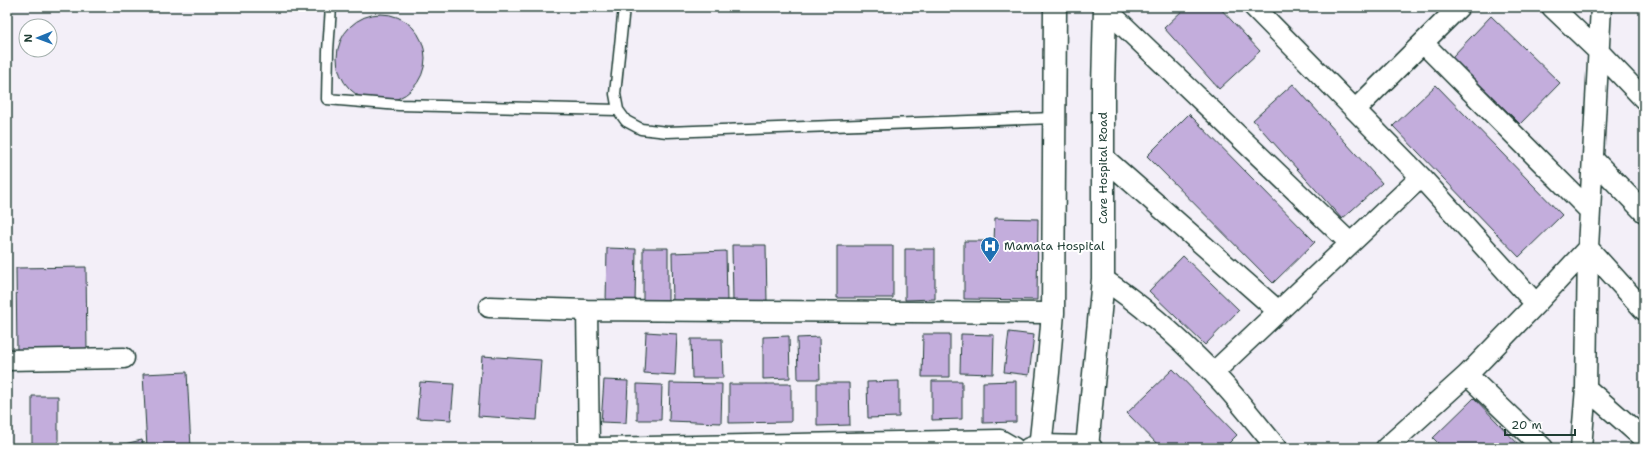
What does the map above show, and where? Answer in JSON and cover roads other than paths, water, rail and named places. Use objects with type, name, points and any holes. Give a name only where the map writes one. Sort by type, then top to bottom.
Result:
[{"type":"street","points":[[1055,7],[1052,313],[1036,447],[1089,448]]},
{"type":"street","points":[[1254,7],[1421,178],[1536,304]]},
{"type":"street","points":[[1355,110],[1459,7]]},
{"type":"street","points":[[1552,7],[1599,52],[1644,99]]},
{"type":"street","points":[[1581,448],[1586,388],[1588,248],[1601,7]]},
{"type":"street","points":[[1105,8],[1350,244]]},
{"type":"street","name":"Care Hospital Road","points":[[1089,448],[1103,279],[1105,8]]},
{"type":"street","points":[[1423,43],[1590,211]]},
{"type":"street","points":[[1103,157],[1278,311]]},
{"type":"street","points":[[1593,160],[1644,212]]},
{"type":"street","points":[[1213,372],[1421,178]]},
{"type":"street","points":[[1397,445],[1536,304],[1588,248]]},
{"type":"street","points":[[1588,248],[1644,310]]},
{"type":"street","points":[[1103,279],[1127,295],[1213,372],[1277,448]]},
{"type":"street","points":[[489,307],[587,310],[1052,313]]},
{"type":"street","points":[[587,310],[589,448]]},
{"type":"street","points":[[7,360],[124,358]]},
{"type":"street","points":[[1467,375],[1543,448]]},
{"type":"street","points":[[1586,388],[1644,439]]},
{"type":"street","points":[[600,448],[1000,440],[1014,448]]},
{"type":"lane","points":[[331,7],[328,51],[328,99],[399,104],[618,110]]},
{"type":"lane","points":[[624,7],[615,94],[618,110],[626,121],[641,129],[667,132],[1054,118]]},
{"type":"place","name":"Mamata Hospital","points":[[990,263]]}]
